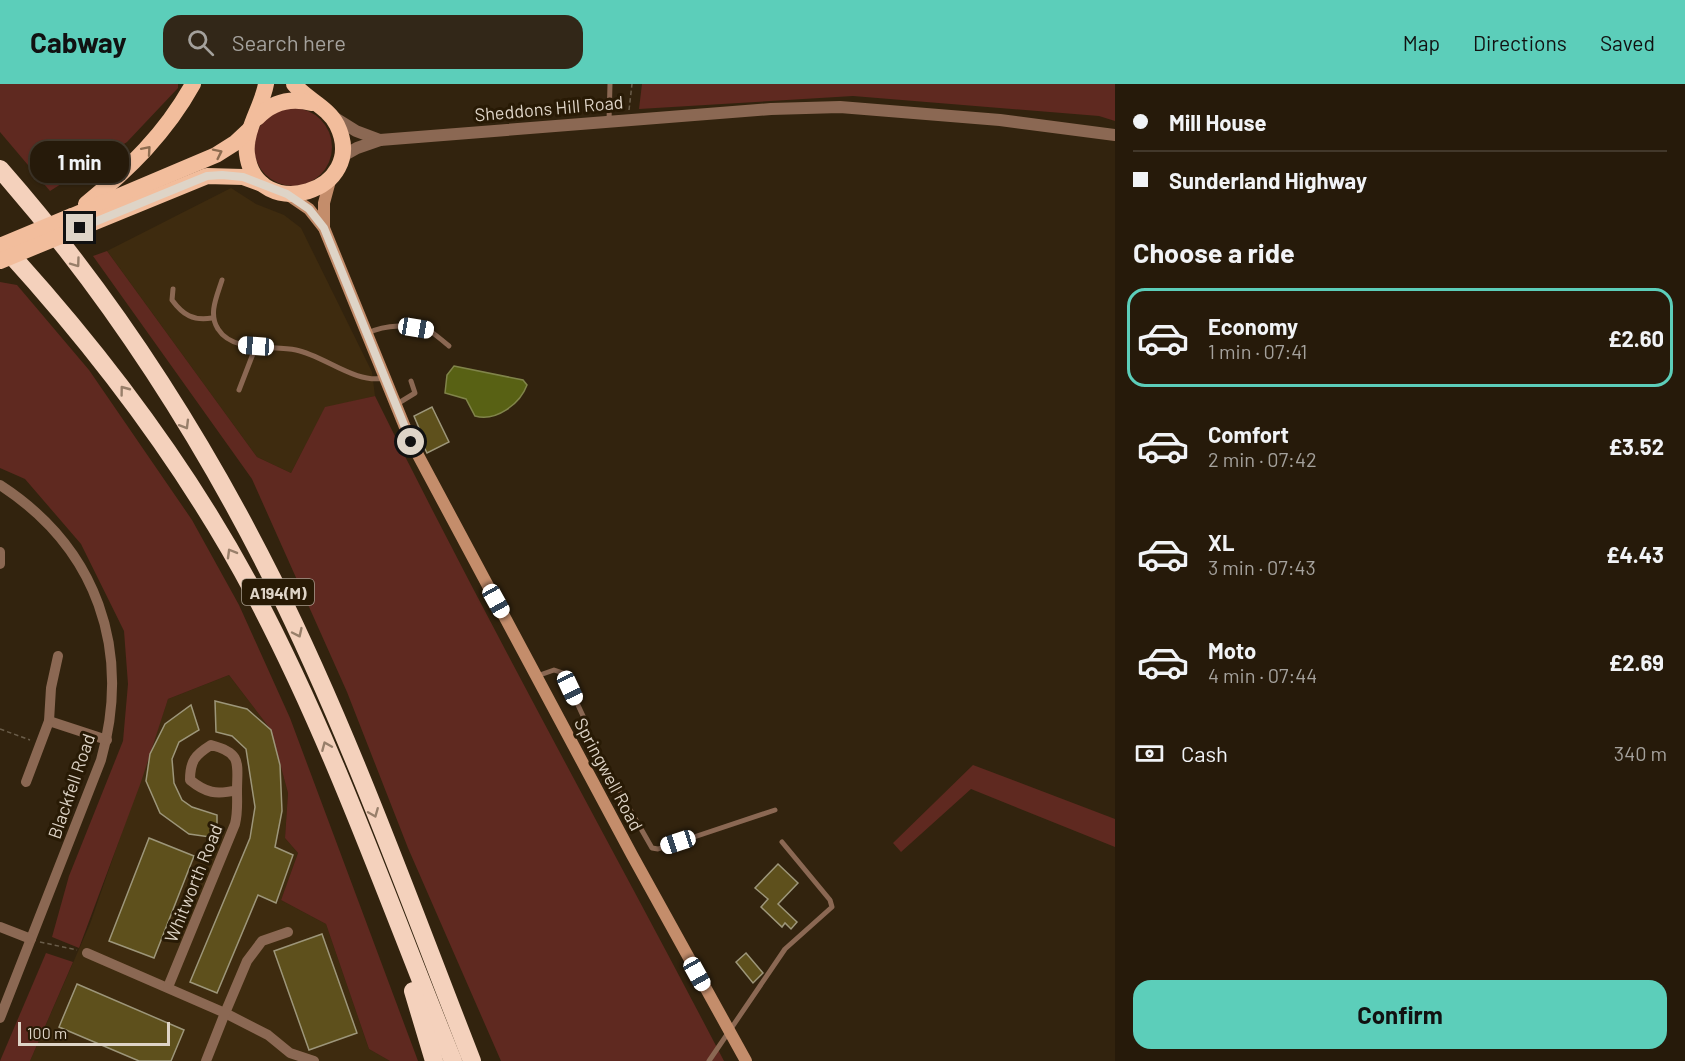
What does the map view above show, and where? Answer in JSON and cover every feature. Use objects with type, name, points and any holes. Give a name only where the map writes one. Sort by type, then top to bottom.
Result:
[{"type":"highway","points":[[76,222],[139,158],[162,131],[193,84]]},
{"type":"highway","points":[[263,184],[254,174],[247,154],[253,124],[266,84]]},
{"type":"highway","points":[[0,244],[76,222],[207,176],[243,177],[287,194],[312,191],[331,177],[341,157],[341,138],[330,116],[294,84]]},
{"type":"highway","points":[[0,261],[216,155],[235,143],[265,110],[283,101],[301,100],[314,103]]},
{"type":"highway","name":"A194(M)","points":[[0,169],[52,231],[165,390],[272,579],[347,746],[472,1061]]},
{"type":"highway","name":"A194(M)","points":[[0,244],[98,355],[167,448],[253,591],[298,681],[453,1061]]},
{"type":"highway","name":"A194(M)","points":[[379,879],[434,1061]]},
{"type":"main road","points":[[324,228],[324,203],[331,177]]},
{"type":"main road","points":[[287,194],[309,209],[324,228]]},
{"type":"main road","name":"Springwell Road","points":[[324,228],[395,405],[455,526],[746,1061]]},
{"type":"street","name":"Sheddons Hill Road","points":[[380,140],[628,119],[771,109],[840,107],[1000,120],[1115,135]]},
{"type":"street","points":[[330,116],[356,131],[380,140]]},
{"type":"street","points":[[341,157],[357,148],[380,140]]},
{"type":"street","name":"Blackfell Road","points":[[0,485],[22,499],[61,536],[92,584],[108,633],[112,694],[107,740],[0,1018]]},
{"type":"street","points":[[0,552],[0,564]]},
{"type":"street","points":[[26,782],[49,721],[51,688],[58,656]]},
{"type":"street","points":[[49,721],[107,740]]},
{"type":"street","name":"Whitworth Road","points":[[168,987],[236,824],[238,807],[237,790],[240,775],[235,758],[226,749],[211,745],[198,753],[190,763],[190,780],[205,792],[220,794],[237,790]]},
{"type":"street","points":[[0,927],[31,939]]},
{"type":"street","points":[[206,1061],[248,961],[262,941],[288,932]]},
{"type":"street","points":[[87,952],[225,1013],[268,1035],[290,1053],[314,1061]]},
{"type":"lane","points":[[609,121],[610,84]]},
{"type":"lane","points":[[222,280],[212,318],[219,332],[242,345],[295,350],[319,356],[373,380],[384,378]]},
{"type":"lane","points":[[173,289],[172,300],[191,318],[212,318]]},
{"type":"lane","points":[[367,334],[380,328],[403,327],[428,330],[449,346]]},
{"type":"lane","points":[[239,390],[256,346]]},
{"type":"lane","points":[[395,405],[415,393],[411,381]]},
{"type":"lane","points":[[537,676],[554,670],[563,673],[584,718],[589,738],[652,848],[658,849],[776,810]]},
{"type":"lane","points":[[709,1061],[785,950],[832,907],[830,900],[782,842]]},
{"type":"path","points":[[628,119],[632,84]]},
{"type":"path","points":[[0,729],[40,744]]},
{"type":"path","points":[[31,939],[87,952]]},
{"type":"shaded area","points":[[0,84],[178,84],[178,88],[127,142],[50,191],[0,132]]},
{"type":"shaded area","points":[[642,84],[1115,84],[1115,121],[1099,116],[853,96],[639,109]]},
{"type":"shaded area","points":[[293,108],[308,111],[325,125],[332,147],[329,162],[315,179],[293,186],[278,183],[261,169],[254,147],[257,132],[271,115]]},
{"type":"shaded area","points":[[231,188],[256,204],[284,215],[301,228],[372,372],[375,396],[325,408],[291,473],[257,457],[107,251]]},
{"type":"shaded area","points":[[107,251],[257,457],[291,473],[325,407],[375,396],[504,647],[724,1061],[501,1061],[408,848],[347,692],[252,479],[93,256]]},
{"type":"shaded area","points":[[0,282],[17,285],[89,370],[192,520],[239,605],[290,718],[418,1061],[390,1061],[369,1049],[326,924],[281,900],[298,853],[285,838],[288,793],[271,730],[229,675],[168,699],[141,782],[79,948],[52,937],[69,876],[123,741],[128,684],[124,631],[81,544],[25,479],[0,468]]},
{"type":"shaded area","points":[[454,366],[523,380],[527,385],[519,399],[506,410],[491,416],[475,416],[466,399],[445,393],[447,375]]},
{"type":"shaded area","points":[[229,675],[271,730],[288,793],[285,838],[298,853],[281,900],[326,924],[369,1049],[390,1061],[30,1061],[90,924],[168,699]]},
{"type":"shaded area","points":[[973,765],[1115,819],[1115,847],[971,789],[901,852],[893,843]]},
{"type":"shaded area","points":[[46,953],[73,962],[30,1061],[0,1061]]},
{"type":"building","points":[[432,407],[449,442],[427,453],[416,430],[419,428],[414,416]]},
{"type":"building","points":[[215,701],[247,709],[271,730],[280,765],[282,811],[275,847],[293,855],[276,903],[258,895],[217,993],[190,982],[250,838],[255,807],[246,749],[232,736],[216,732]]},
{"type":"building","points":[[191,705],[199,730],[179,742],[172,759],[174,783],[182,800],[192,807],[217,815],[217,838],[189,834],[160,813],[146,781],[150,754],[165,724]]},
{"type":"building","points":[[149,838],[194,856],[154,958],[109,941]]},
{"type":"building","points":[[778,864],[798,883],[778,904],[797,922],[791,929],[785,923],[782,927],[761,907],[768,899],[755,888]]},
{"type":"building","points":[[322,934],[357,1033],[309,1050],[274,951]]},
{"type":"building","points":[[746,953],[763,973],[753,983],[736,962]]},
{"type":"building","points":[[77,984],[184,1030],[171,1061],[139,1061],[59,1027]]},
{"type":"route","points":[[80,228],[207,176],[243,177],[287,194],[298,201],[309,209],[324,228],[411,442]]}]
